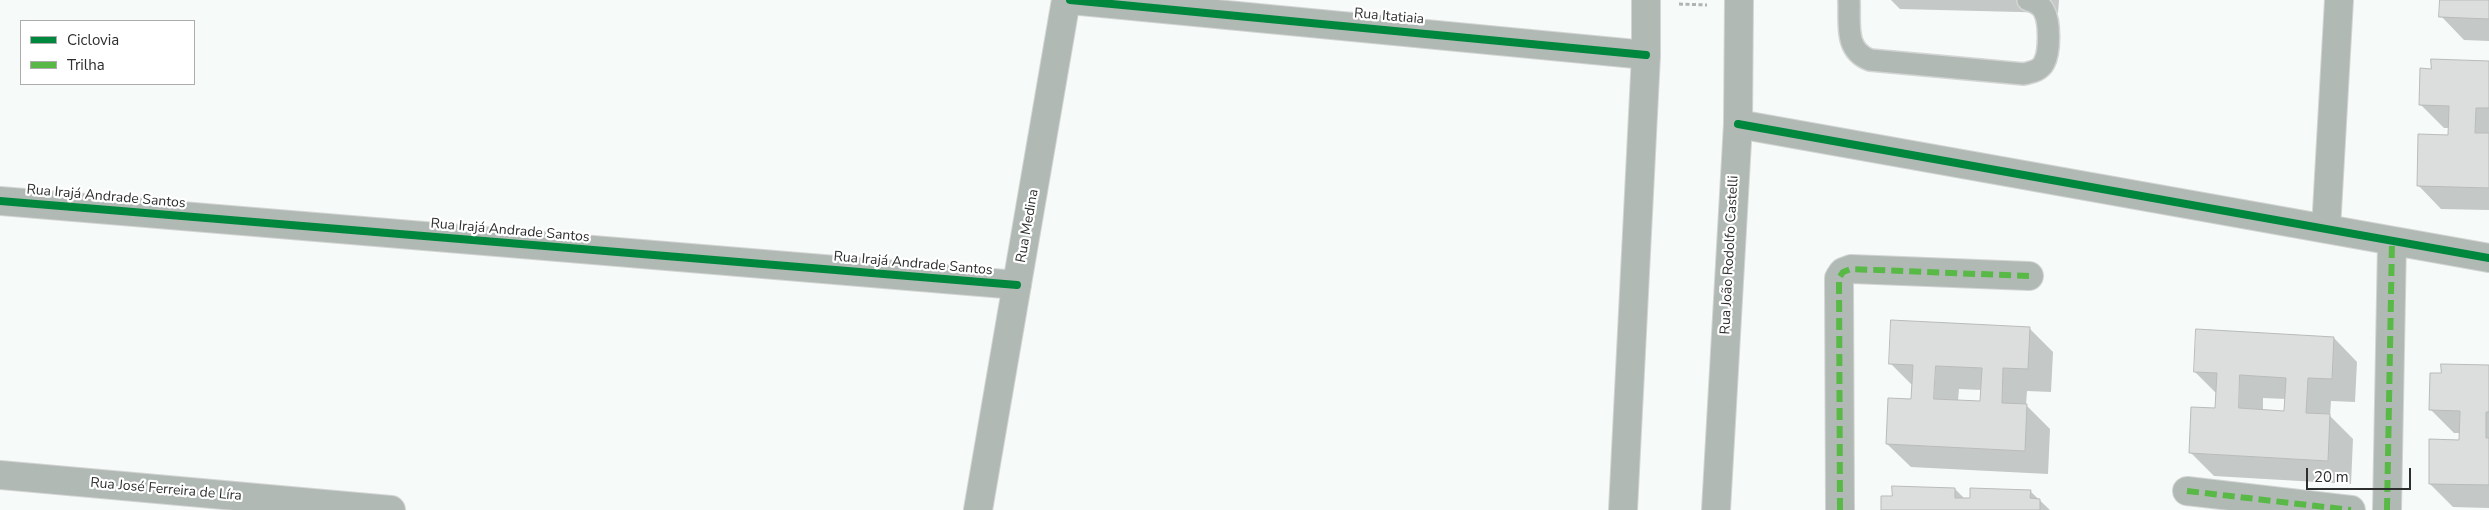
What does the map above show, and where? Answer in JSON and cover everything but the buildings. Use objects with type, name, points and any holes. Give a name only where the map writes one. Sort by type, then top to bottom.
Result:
[{"type":"street","name":"Rua Medina","points":[[978,510],[1066,0]]},
{"type":"street","name":"Rua Itatiaia","points":[[1070,0],[1646,55]]},
{"type":"street","points":[[2326,229],[2339,0]]},
{"type":"street","points":[[1623,510],[1646,55],[1646,1]]},
{"type":"street","name":"Rua João Rodolfo Castelli","points":[[1716,510],[1738,124],[1739,4]]},
{"type":"street","points":[[1738,124],[2489,258]]},
{"type":"street","name":"Rua Irajá Andrade Santos","points":[[0,201],[1018,285]]},
{"type":"street","points":[[2387,510],[2392,242]]},
{"type":"street","points":[[1840,510],[1839,278],[1843,272],[1851,269],[2029,276]]},
{"type":"street","name":"Rua José Ferreira de Líra","points":[[0,475],[391,510]]},
{"type":"street","points":[[2187,491],[2351,510]]},
{"type":"lane","points":[[1850,0],[1851,39],[1853,49],[1860,56],[1870,60],[2024,74],[2035,72],[2044,64],[2046,54],[2047,20],[2044,10],[2036,3],[2028,0]]},
{"type":"path","points":[[1646,1],[1739,4]]},
{"type":"marked path","points":[[2387,510],[2392,242]]},
{"type":"marked path","points":[[1840,510],[1839,278],[1843,272],[1851,269],[2029,276]]},
{"type":"marked path","points":[[2187,491],[2351,510]]},
{"type":"cycle path","points":[[1070,0],[1646,55]]},
{"type":"cycle path","points":[[1738,124],[2489,258]]},
{"type":"cycle path","points":[[0,201],[1017,285]]}]
